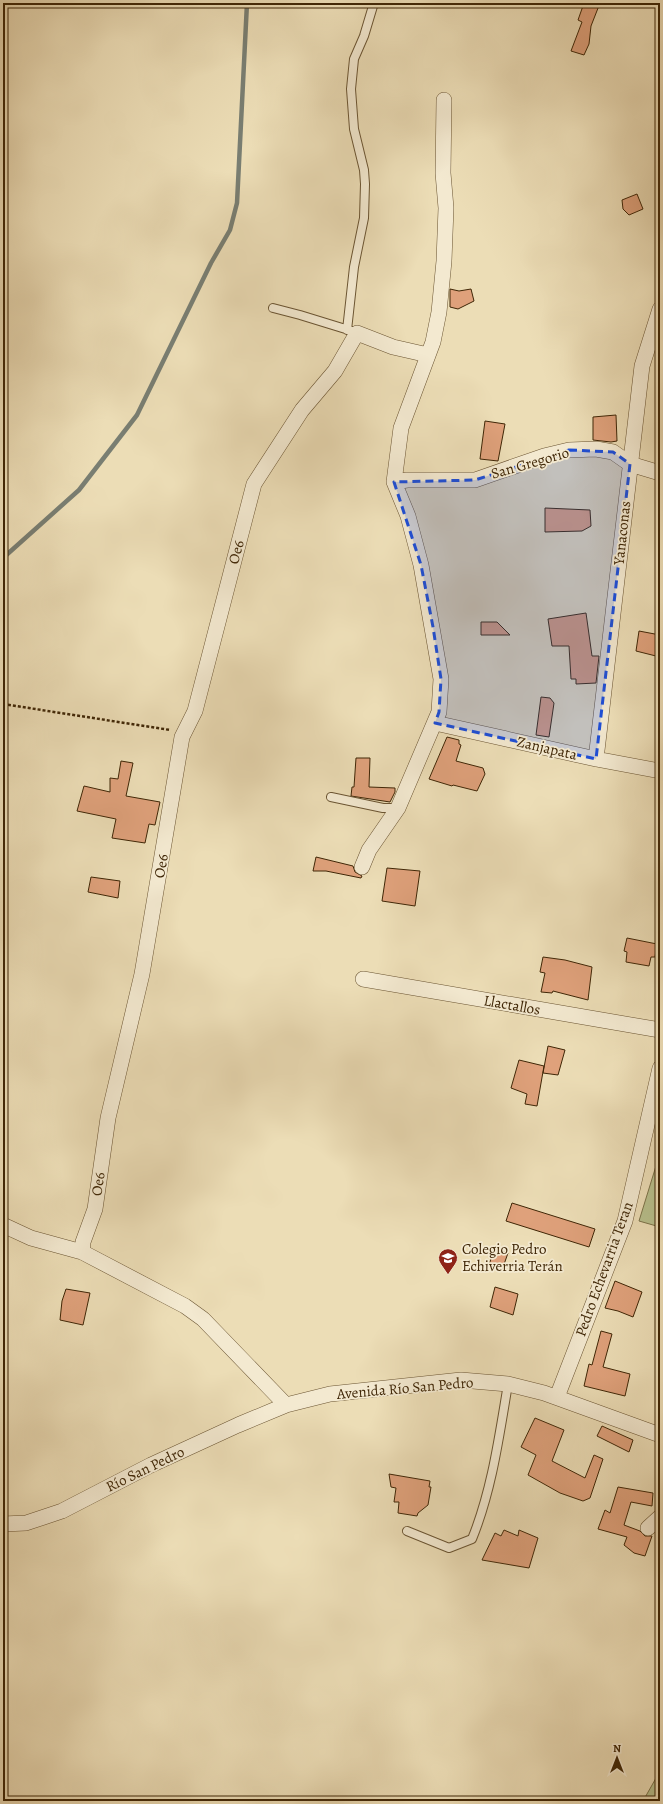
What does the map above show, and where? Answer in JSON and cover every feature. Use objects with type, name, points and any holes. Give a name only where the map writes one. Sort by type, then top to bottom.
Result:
[{"type":"street","points":[[362,867],[369,850],[398,808],[439,712],[441,679],[421,564],[408,516],[394,482],[401,428],[428,356],[439,312],[444,261],[446,208],[443,173],[444,100]]},
{"type":"street","name":"Yanaconas","points":[[596,759],[642,366],[660,309]]},
{"type":"street","points":[[352,331],[393,347],[428,356]]},
{"type":"street","name":"Oe6","points":[[82,1252],[83,1242],[95,1209],[108,1118],[142,974],[184,733],[194,711],[254,484],[302,410],[335,371],[352,331]]},
{"type":"street","name":"San Gregorio","points":[[394,482],[407,480],[475,480],[544,456],[568,450],[596,449],[613,452],[630,464],[660,473]]},
{"type":"street","name":"Zanjapata","points":[[435,723],[596,759],[660,771]]},
{"type":"street","name":"Llactallos","points":[[363,979],[660,1030]]},
{"type":"street","name":"Pedro Echevarria Teran","points":[[557,1397],[625,1220],[660,1068]]},
{"type":"street","points":[[3,1225],[31,1238],[82,1252],[185,1306],[197,1315],[286,1405]]},
{"type":"street","name":"Avenida Río San Pedro","points":[[286,1405],[330,1394],[461,1380],[508,1384],[544,1393],[660,1435]]},
{"type":"street","name":"Río San Pedro","points":[[3,1524],[26,1523],[62,1511],[151,1465],[238,1425],[286,1405]]},
{"type":"street","points":[[648,1528],[660,1517]]},
{"type":"lane","points":[[272,308],[352,331],[354,267],[364,218],[365,184],[364,170],[354,129],[351,89],[354,59],[364,36],[373,6],[371,3]]},
{"type":"lane","points":[[331,797],[383,808],[398,808]]},
{"type":"lane","points":[[407,1531],[449,1548],[472,1539],[481,1518],[493,1472],[508,1384]]},
{"type":"path","points":[[3,704],[101,720],[132,723],[184,733]]},
{"type":"highlighted area","points":[[569,450],[613,452],[630,464],[596,759],[435,723],[439,712],[441,679],[433,627],[421,565],[394,482],[475,480]]},
{"type":"green space","points":[[660,1153],[660,1227],[639,1221]]},
{"type":"green space","points":[[660,1771],[660,1801],[643,1801]]},
{"type":"building","points":[[584,3],[600,3],[591,26],[589,44],[584,55],[571,51],[582,22],[578,20]]},
{"type":"building","points":[[637,194],[643,209],[629,215],[623,209],[622,200]]},
{"type":"building","points":[[450,289],[459,291],[471,289],[474,301],[458,309],[450,307]]},
{"type":"building","points":[[616,415],[617,441],[611,442],[593,440],[593,417]]},
{"type":"building","points":[[485,421],[505,424],[498,461],[480,459]]},
{"type":"building","points":[[545,508],[590,510],[591,526],[582,531],[545,532]]},
{"type":"building","points":[[586,613],[592,656],[599,656],[596,683],[576,684],[576,679],[571,679],[569,646],[552,646],[548,619]]},
{"type":"building","points":[[481,622],[497,622],[510,635],[481,635]]},
{"type":"building","points":[[639,631],[660,635],[660,657],[636,651]]},
{"type":"building","points":[[541,697],[550,698],[554,703],[549,737],[536,735]]},
{"type":"building","points":[[447,737],[459,740],[459,744],[461,745],[456,761],[483,768],[485,774],[477,791],[452,786],[429,779]]},
{"type":"building","points":[[356,758],[370,758],[369,787],[395,788],[395,792],[390,802],[351,796],[352,787],[354,787]]},
{"type":"building","points":[[121,761],[133,763],[126,796],[160,802],[155,825],[149,824],[145,843],[112,838],[116,819],[77,811],[84,786],[110,792],[110,778],[118,779]]},
{"type":"building","points":[[316,857],[353,866],[355,872],[362,876],[361,878],[326,871],[313,871]]},
{"type":"building","points":[[387,868],[420,871],[415,906],[382,901]]},
{"type":"building","points":[[91,877],[120,881],[118,898],[88,892]]},
{"type":"building","points":[[627,938],[657,944],[655,957],[651,957],[649,966],[626,962],[627,952],[624,951]]},
{"type":"building","points":[[543,957],[565,960],[592,967],[588,1000],[553,991],[552,993],[541,992],[545,973],[540,972]]},
{"type":"building","points":[[548,1046],[565,1050],[558,1075],[543,1073]]},
{"type":"building","points":[[519,1060],[544,1066],[537,1106],[525,1104],[527,1094],[511,1088]]},
{"type":"building","points":[[512,1203],[595,1229],[589,1247],[506,1221]]},
{"type":"building","points":[[494,1249],[508,1253],[502,1270],[489,1265]]},
{"type":"building","points":[[615,1281],[642,1292],[633,1317],[605,1308]]},
{"type":"building","points":[[495,1287],[518,1294],[513,1315],[490,1307]]},
{"type":"building","points":[[66,1289],[90,1293],[83,1325],[60,1320],[62,1301]]},
{"type":"building","points":[[601,1331],[612,1334],[603,1367],[630,1374],[625,1396],[584,1386],[589,1364],[592,1365]]},
{"type":"building","points":[[535,1418],[564,1430],[552,1461],[585,1478],[594,1455],[603,1459],[590,1498],[583,1501],[560,1493],[528,1475],[536,1455],[521,1447]]},
{"type":"building","points":[[602,1426],[633,1440],[629,1452],[597,1436]]},
{"type":"building","points":[[389,1474],[430,1481],[429,1487],[431,1487],[428,1505],[418,1513],[417,1516],[398,1513],[399,1502],[394,1502],[396,1488],[391,1487]]},
{"type":"building","points":[[618,1487],[653,1493],[652,1506],[631,1502],[624,1525],[640,1531],[645,1536],[652,1536],[645,1556],[634,1553],[624,1545],[627,1537],[598,1529],[605,1510],[610,1513]]},
{"type":"building","points":[[504,1530],[518,1536],[519,1530],[538,1538],[529,1568],[482,1560],[495,1533],[501,1536]]},
{"type":"waterway","points":[[3,558],[79,490],[137,415],[211,263],[230,230],[237,203],[247,3]]},
{"type":"place","name":"Colegio Pedro Echiverria Terán","points":[[448,1275]]}]
